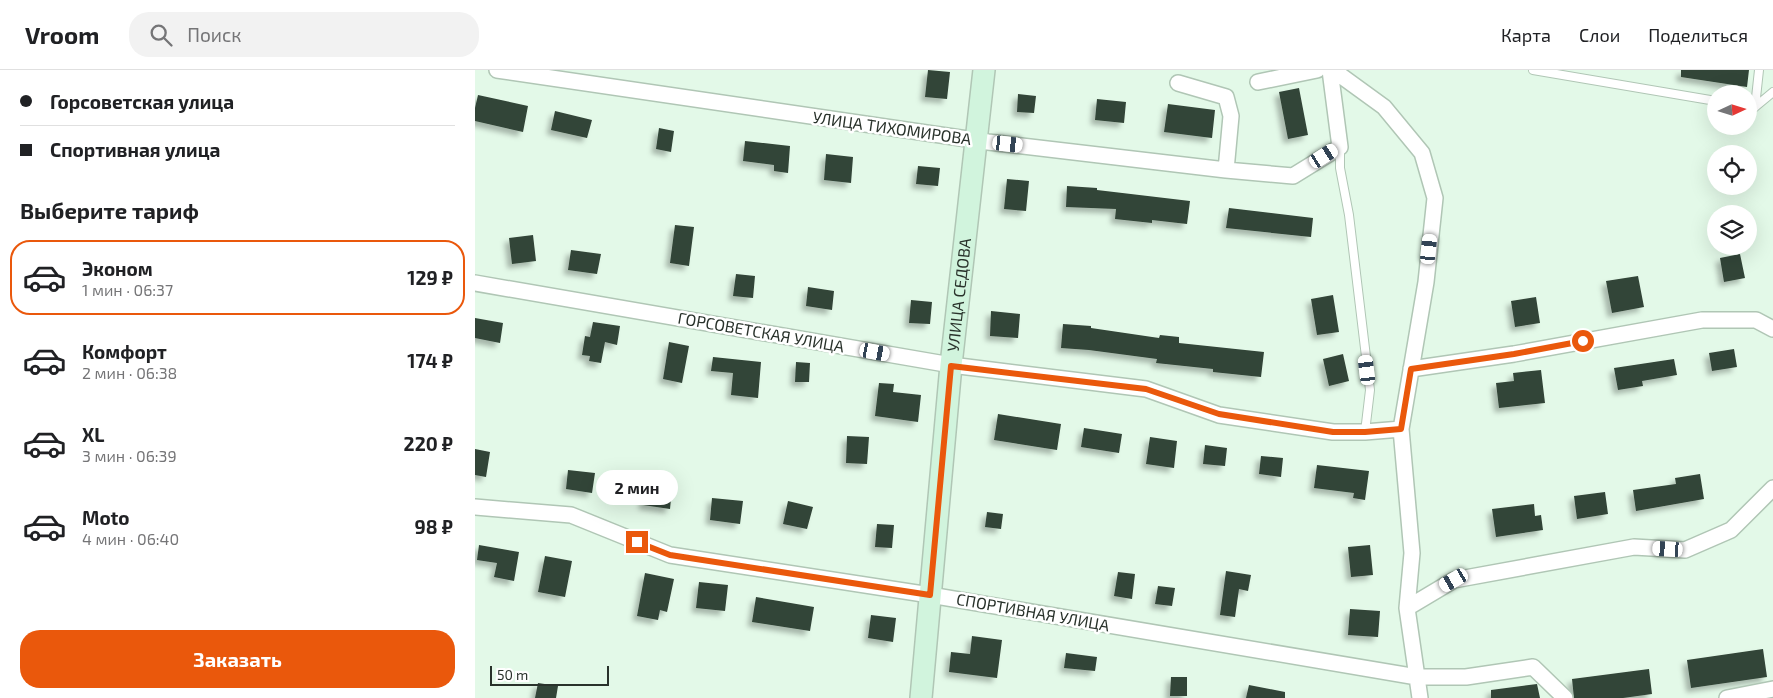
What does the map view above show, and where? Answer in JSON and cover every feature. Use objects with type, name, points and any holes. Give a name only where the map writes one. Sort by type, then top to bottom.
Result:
[{"type":"street","name":"УЛИЦА ТИХОМИРОВА","points":[[497,70],[976,140],[1226,170],[1293,176],[1340,147]]},
{"type":"street","name":"УЛИЦА СЕДОВА","points":[[921,698],[951,366],[984,70]]},
{"type":"street","points":[[1258,82],[1317,70]]},
{"type":"street","points":[[1331,70],[1340,147]]},
{"type":"street","points":[[1331,70],[1384,107],[1423,153],[1435,198],[1426,282],[1401,429],[1412,553],[1407,608],[1420,698]]},
{"type":"street","points":[[1177,83],[1225,97],[1231,116],[1226,170]]},
{"type":"street","name":"ГОРСОВЕТСКАЯ УЛИЦА","points":[[475,283],[951,366],[1146,389],[1219,414],[1333,432],[1401,429]]},
{"type":"street","points":[[1411,369],[1514,354],[1702,320],[1756,320],[1773,329]]},
{"type":"street","points":[[1407,608],[1454,580],[1634,547],[1685,550],[1731,530],[1773,488]]},
{"type":"street","name":"СПОРТИВНАЯ УЛИЦА","points":[[475,508],[571,515],[670,555],[930,595],[1417,677],[1466,677],[1533,667],[1565,698]]},
{"type":"street","points":[[1727,698],[1773,689]]},
{"type":"lane","points":[[1533,70],[1707,99]]},
{"type":"lane","points":[[1756,85],[1759,70]]},
{"type":"lane","points":[[1757,103],[1773,92]]},
{"type":"lane","points":[[1340,147],[1340,168],[1349,215],[1369,390],[1365,432]]},
{"type":"building","points":[[928,70],[950,72],[947,99],[925,97]]},
{"type":"building","points":[[1681,70],[1749,70],[1747,85],[1734,85],[1681,77]]},
{"type":"building","points":[[1299,88],[1308,135],[1288,139],[1279,92]]},
{"type":"building","points":[[1018,94],[1036,96],[1034,113],[1017,112]]},
{"type":"building","points":[[478,95],[528,106],[523,132],[475,121]]},
{"type":"building","points":[[1097,99],[1126,102],[1124,123],[1095,120]]},
{"type":"building","points":[[1168,104],[1215,110],[1212,138],[1164,132]]},
{"type":"building","points":[[555,111],[592,120],[587,138],[551,130]]},
{"type":"building","points":[[659,128],[674,131],[671,152],[656,149]]},
{"type":"building","points":[[745,141],[790,146],[788,173],[774,171],[774,165],[743,161]]},
{"type":"building","points":[[826,154],[853,157],[851,183],[824,180]]},
{"type":"building","points":[[918,166],[940,168],[938,186],[916,184]]},
{"type":"building","points":[[1007,179],[1029,181],[1026,211],[1004,209]]},
{"type":"building","points":[[1067,186],[1097,188],[1097,190],[1190,201],[1187,224],[1152,220],[1152,223],[1115,219],[1116,209],[1066,207]]},
{"type":"building","points":[[1229,208],[1313,218],[1311,237],[1226,228]]},
{"type":"building","points":[[675,225],[694,227],[689,266],[670,263]]},
{"type":"building","points":[[533,235],[536,261],[512,264],[509,238]]},
{"type":"building","points":[[571,250],[601,254],[597,274],[568,270]]},
{"type":"building","points":[[1740,255],[1745,278],[1724,282],[1720,258]]},
{"type":"building","points":[[736,274],[755,276],[753,298],[733,296]]},
{"type":"building","points":[[1638,276],[1644,307],[1612,313],[1606,281]]},
{"type":"building","points":[[808,287],[834,291],[832,310],[806,306]]},
{"type":"building","points":[[1333,295],[1339,332],[1317,335],[1311,299]]},
{"type":"building","points":[[1536,297],[1540,323],[1515,327],[1511,301]]},
{"type":"building","points":[[911,300],[932,302],[930,324],[909,323]]},
{"type":"building","points":[[991,311],[1020,314],[1018,338],[990,336]]},
{"type":"building","points":[[475,318],[503,323],[500,343],[475,338]]},
{"type":"building","points":[[593,322],[620,326],[617,345],[605,342],[601,363],[589,361],[590,356],[582,355],[585,336],[590,337]]},
{"type":"building","points":[[1063,324],[1091,326],[1091,328],[1159,338],[1160,335],[1179,337],[1179,343],[1264,352],[1261,377],[1213,372],[1213,369],[1156,363],[1157,359],[1061,348]]},
{"type":"building","points":[[669,342],[689,346],[682,383],[663,379]]},
{"type":"building","points":[[1734,349],[1737,367],[1712,371],[1709,353]]},
{"type":"building","points":[[1343,354],[1349,381],[1329,386],[1323,359]]},
{"type":"building","points":[[713,357],[761,362],[758,398],[731,395],[733,373],[711,371]]},
{"type":"building","points":[[1674,359],[1677,375],[1642,381],[1643,386],[1618,390],[1614,368]]},
{"type":"building","points":[[796,362],[810,363],[809,382],[795,382]]},
{"type":"building","points":[[1541,370],[1545,403],[1499,408],[1496,383],[1514,381],[1513,373]]},
{"type":"building","points":[[879,383],[894,384],[893,392],[921,395],[918,422],[875,416]]},
{"type":"building","points":[[998,414],[1061,424],[1057,450],[994,440]]},
{"type":"building","points":[[1084,428],[1122,434],[1119,453],[1081,447]]},
{"type":"building","points":[[847,436],[869,437],[867,464],[846,463]]},
{"type":"building","points":[[1150,437],[1177,441],[1174,468],[1146,464]]},
{"type":"building","points":[[1205,445],[1227,448],[1225,466],[1203,464]]},
{"type":"building","points":[[475,449],[490,452],[486,477],[475,475]]},
{"type":"building","points":[[1261,456],[1283,458],[1281,477],[1259,474]]},
{"type":"building","points":[[1317,465],[1369,471],[1365,500],[1353,498],[1354,493],[1314,488]]},
{"type":"building","points":[[568,470],[595,473],[592,493],[566,489]]},
{"type":"building","points":[[1700,474],[1704,499],[1636,511],[1633,490],[1676,484],[1675,478]]},
{"type":"building","points":[[646,485],[672,489],[670,509],[643,505]]},
{"type":"building","points":[[1605,492],[1608,514],[1577,519],[1574,496]]},
{"type":"building","points":[[712,498],[743,501],[740,524],[710,520]]},
{"type":"building","points":[[788,501],[813,507],[807,529],[783,524]]},
{"type":"building","points":[[1534,504],[1535,516],[1541,515],[1543,530],[1496,537],[1492,509]]},
{"type":"building","points":[[987,512],[1003,514],[1001,529],[985,527]]},
{"type":"building","points":[[877,524],[894,525],[892,548],[875,547]]},
{"type":"building","points":[[479,545],[519,552],[514,581],[494,577],[497,563],[477,560]]},
{"type":"building","points":[[1370,545],[1373,575],[1351,577],[1348,547]]},
{"type":"building","points":[[545,556],[572,561],[565,597],[538,592]]},
{"type":"building","points":[[1226,571],[1251,575],[1248,591],[1239,589],[1235,617],[1220,615]]},
{"type":"building","points":[[1118,572],[1135,574],[1132,599],[1114,596]]},
{"type":"building","points":[[645,573],[674,579],[667,612],[660,610],[658,620],[637,616]]},
{"type":"building","points":[[699,582],[728,585],[725,611],[696,608]]},
{"type":"building","points":[[1158,586],[1175,588],[1172,606],[1155,604]]},
{"type":"building","points":[[756,597],[814,607],[810,631],[752,622]]},
{"type":"building","points":[[1350,609],[1380,611],[1378,637],[1348,635]]},
{"type":"building","points":[[871,615],[896,618],[893,642],[868,638]]},
{"type":"building","points":[[972,636],[1002,640],[997,678],[949,672],[951,652],[970,654]]},
{"type":"building","points":[[1763,649],[1767,677],[1691,688],[1687,660]]},
{"type":"building","points":[[1066,653],[1097,657],[1095,671],[1064,668]]},
{"type":"building","points":[[1649,669],[1652,694],[1623,698],[1574,698],[1572,679]]},
{"type":"building","points":[[1171,677],[1187,677],[1187,696],[1170,696]]},
{"type":"building","points":[[538,683],[558,686],[556,698],[535,698]]},
{"type":"building","points":[[1537,684],[1540,698],[1491,698],[1491,690]]},
{"type":"building","points":[[1249,685],[1285,692],[1285,698],[1246,698]]},
{"type":"route","points":[[637,542],[670,555],[930,595],[951,366],[1146,389],[1219,414],[1333,432],[1365,432],[1401,429],[1411,369],[1514,354],[1583,341]]}]
